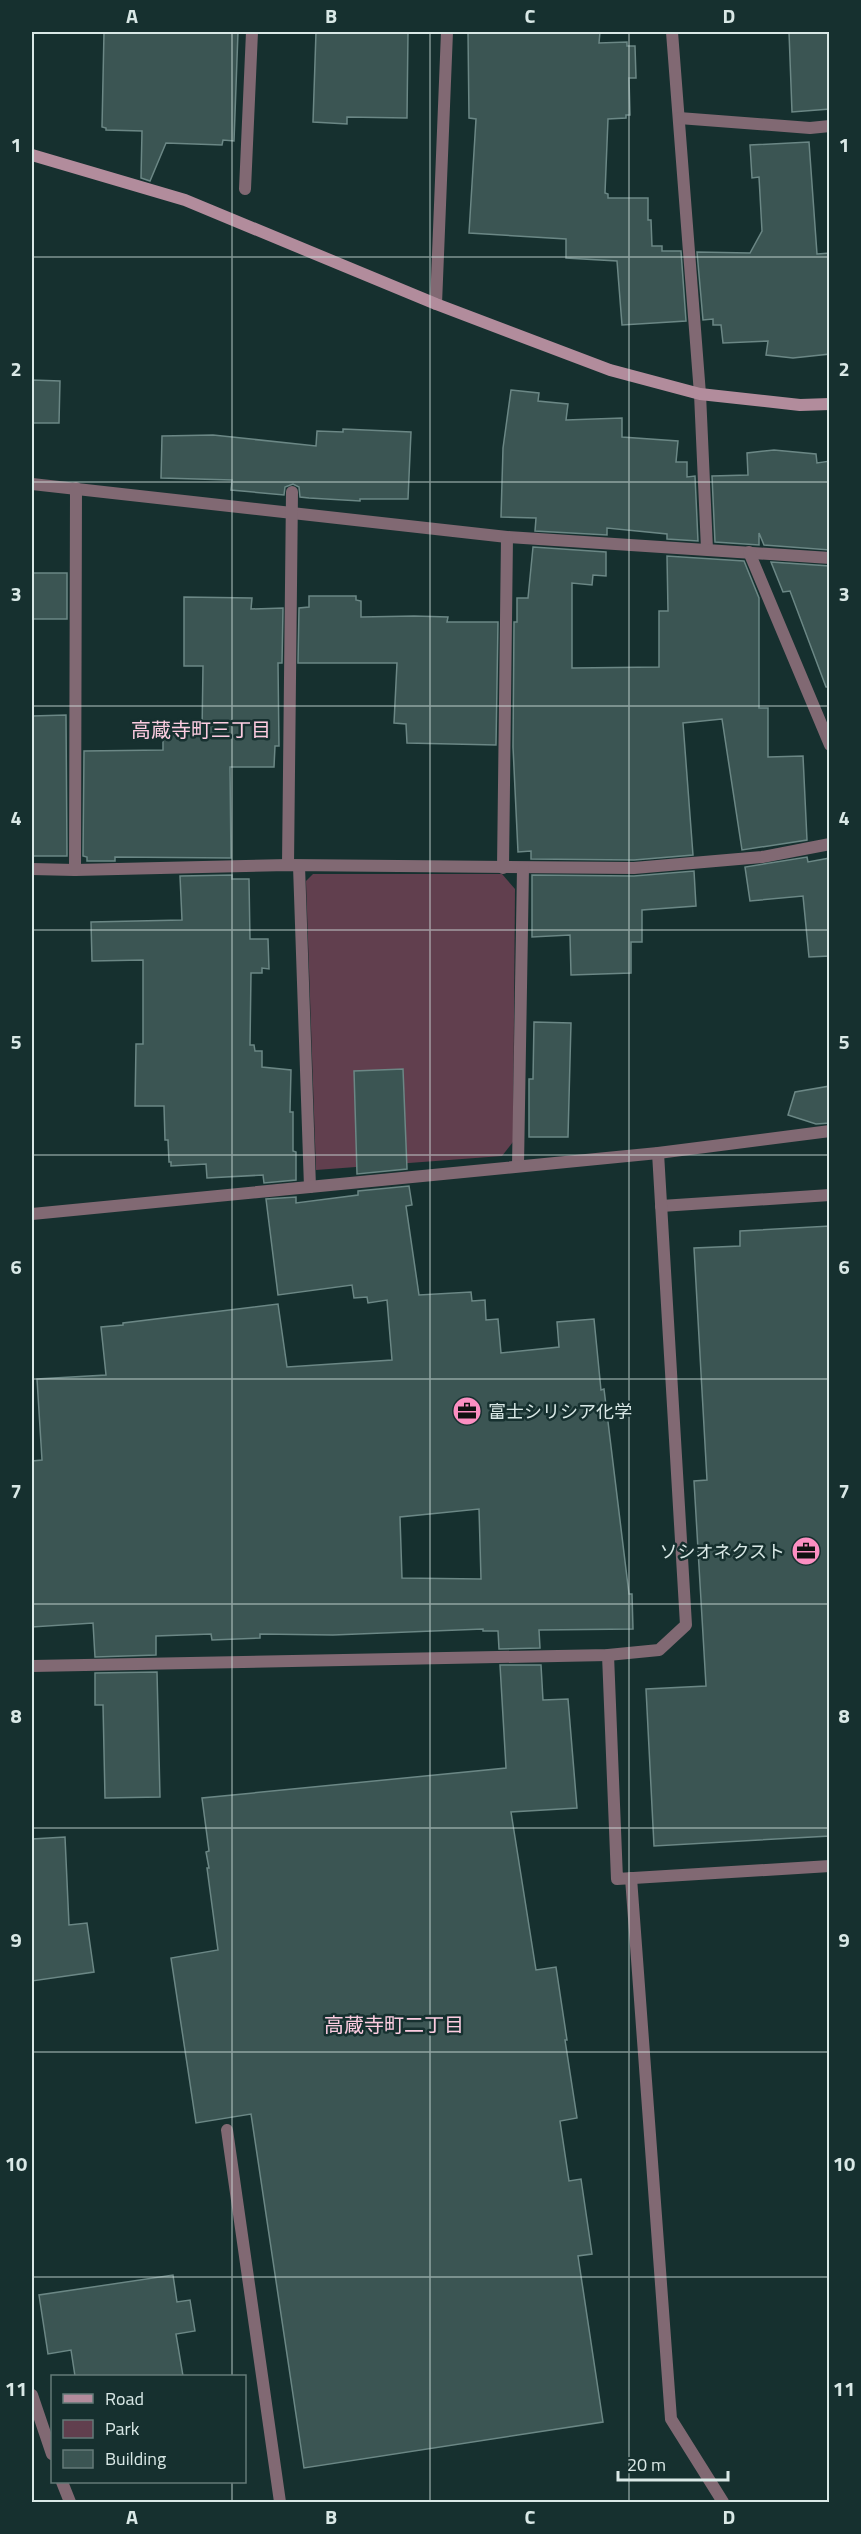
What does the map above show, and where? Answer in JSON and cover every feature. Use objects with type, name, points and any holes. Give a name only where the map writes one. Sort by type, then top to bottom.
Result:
[{"type":"street","points":[[245,189],[252,32]]},
{"type":"street","points":[[435,304],[447,32]]},
{"type":"street","points":[[672,32],[700,394],[707,549]]},
{"type":"street","points":[[679,118],[810,128],[830,126]]},
{"type":"street","points":[[32,155],[185,200],[435,304],[610,370],[700,394],[800,405],[830,404]]},
{"type":"street","points":[[32,484],[507,537],[830,558]]},
{"type":"street","points":[[75,870],[76,488]]},
{"type":"street","points":[[292,492],[293,865],[310,1187]]},
{"type":"street","points":[[502,868],[507,537]]},
{"type":"street","points":[[749,552],[830,745]]},
{"type":"street","points":[[32,869],[293,865],[502,868],[645,867],[762,857],[830,844]]},
{"type":"street","points":[[518,1167],[523,868]]},
{"type":"street","points":[[32,1214],[657,1153],[830,1131]]},
{"type":"street","points":[[32,1666],[608,1655],[659,1650],[686,1626],[657,1153]]},
{"type":"street","points":[[661,1206],[830,1195]]},
{"type":"street","points":[[608,1655],[617,1879],[830,1866]]},
{"type":"street","points":[[631,1878],[671,2419],[723,2502]]},
{"type":"street","points":[[227,2130],[280,2502]]},
{"type":"street","points":[[32,2395],[51,2451]]},
{"type":"street","points":[[63,2483],[70,2502]]},
{"type":"green space","points":[[313,874],[502,874],[515,889],[513,1142],[502,1156],[316,1170],[306,881]]},
{"type":"building","points":[[104,32],[238,32],[234,141],[223,140],[222,145],[166,143],[150,181],[141,178],[142,131],[106,130],[102,127]]},
{"type":"building","points":[[316,32],[408,32],[407,118],[347,117],[347,124],[313,122]]},
{"type":"building","points":[[468,32],[600,32],[599,43],[627,42],[627,46],[635,46],[636,78],[629,78],[630,115],[626,115],[626,118],[608,119],[605,193],[608,194],[608,198],[648,198],[648,220],[651,220],[652,246],[662,246],[662,251],[681,251],[686,321],[622,325],[617,261],[566,258],[566,239],[469,233],[476,119],[469,118]]},
{"type":"building","points":[[789,32],[830,32],[830,109],[792,112]]},
{"type":"building","points":[[809,142],[817,254],[830,253],[830,354],[793,358],[766,355],[768,341],[723,343],[721,325],[713,325],[713,319],[703,320],[697,252],[750,253],[762,231],[759,177],[752,178],[750,145]]},
{"type":"building","points":[[32,380],[60,381],[59,423],[32,423]]},
{"type":"building","points":[[511,390],[539,393],[538,401],[568,404],[566,420],[622,418],[622,437],[678,441],[676,462],[687,462],[687,477],[695,476],[698,541],[667,539],[667,534],[607,528],[607,535],[535,531],[536,518],[501,517],[503,448]]},
{"type":"building","points":[[343,429],[411,432],[408,499],[360,499],[360,501],[309,498],[300,497],[299,487],[293,484],[285,487],[284,495],[231,490],[232,480],[161,478],[162,436],[213,435],[316,446],[317,431],[343,432]]},
{"type":"building","points":[[774,450],[816,454],[817,463],[830,461],[830,550],[764,545],[759,533],[759,545],[715,542],[712,476],[748,475],[747,453]]},
{"type":"building","points":[[533,547],[606,552],[606,576],[593,575],[592,585],[572,583],[572,668],[659,667],[659,611],[668,611],[667,556],[744,561],[759,598],[759,708],[768,708],[768,757],[803,756],[807,840],[742,850],[722,719],[683,723],[693,855],[634,860],[531,859],[531,851],[518,852],[513,747],[514,622],[517,622],[517,598],[528,598]]},
{"type":"building","points":[[771,562],[830,566],[830,687],[826,687],[790,591],[783,592]]},
{"type":"building","points":[[32,573],[67,573],[67,619],[32,619]]},
{"type":"building","points":[[309,596],[356,596],[356,600],[361,601],[361,617],[448,617],[447,622],[498,622],[496,745],[407,743],[406,724],[394,723],[397,663],[298,663],[299,608],[309,607]]},
{"type":"building","points":[[184,597],[252,598],[251,609],[283,608],[282,663],[278,663],[279,746],[275,746],[274,767],[230,767],[231,858],[115,857],[115,861],[87,861],[87,857],[83,856],[84,751],[163,750],[163,731],[202,732],[203,666],[184,666]]},
{"type":"building","points":[[66,715],[67,856],[32,856],[32,716]]},
{"type":"building","points":[[807,857],[808,862],[830,858],[830,956],[809,957],[803,896],[750,901],[745,867]]},
{"type":"building","points":[[694,871],[696,906],[642,910],[642,942],[631,942],[631,973],[571,975],[570,935],[532,937],[532,875],[634,876]]},
{"type":"building","points":[[232,875],[232,879],[249,879],[250,939],[268,939],[269,969],[262,968],[262,973],[251,973],[250,1045],[254,1045],[255,1051],[262,1051],[262,1067],[291,1070],[290,1112],[293,1112],[296,1180],[264,1183],[263,1175],[207,1178],[206,1164],[171,1166],[168,1140],[165,1140],[164,1106],[135,1106],[136,1044],[143,1044],[143,960],[92,961],[91,922],[182,920],[180,876]]},
{"type":"building","points":[[534,1022],[571,1023],[568,1137],[529,1137],[529,1079],[533,1079]]},
{"type":"building","points":[[403,1069],[407,1169],[357,1174],[354,1071]]},
{"type":"building","points":[[830,1086],[830,1123],[816,1124],[788,1115],[795,1092]]},
{"type":"building","points":[[409,1186],[412,1205],[406,1206],[419,1295],[471,1292],[472,1301],[485,1300],[486,1320],[498,1319],[501,1353],[559,1347],[557,1322],[594,1319],[601,1390],[604,1389],[629,1594],[632,1594],[633,1629],[539,1630],[540,1648],[499,1649],[498,1631],[483,1631],[483,1629],[333,1635],[260,1634],[260,1638],[212,1640],[211,1634],[156,1636],[156,1655],[95,1657],[93,1623],[32,1627],[32,1461],[42,1460],[37,1379],[106,1375],[101,1327],[278,1304],[287,1367],[392,1360],[387,1300],[368,1303],[367,1297],[354,1298],[352,1285],[278,1295],[266,1199],[296,1197],[296,1203],[358,1195],[358,1191]],"holes":[[[479,1509],[481,1579],[402,1578],[400,1517]]]},
{"type":"building","points":[[830,1226],[830,1836],[654,1846],[646,1689],[706,1686],[694,1481],[707,1480],[694,1248],[740,1246],[740,1231]]},
{"type":"building","points":[[500,1665],[541,1665],[543,1700],[568,1699],[577,1808],[511,1812],[536,1970],[556,1967],[577,2118],[560,2121],[569,2181],[581,2179],[592,2254],[578,2256],[603,2422],[304,2468],[251,2114],[196,2123],[171,1958],[218,1950],[207,1868],[209,1868],[206,1852],[209,1851],[202,1798],[506,1768]]},
{"type":"building","points":[[157,1672],[160,1797],[105,1798],[103,1705],[95,1705],[95,1673]]},
{"type":"building","points":[[65,1837],[69,1925],[87,1923],[94,1972],[32,1981],[32,1839]]},
{"type":"building","points":[[173,2275],[177,2302],[190,2300],[195,2331],[176,2334],[183,2375],[75,2375],[71,2350],[48,2354],[39,2295]]},
{"type":"place","name":"富士シリシア化学","points":[[467,1411]]},
{"type":"place","name":"ソシオネクスト","points":[[806,1551]]},
{"type":"district","name":"高蔵寺町三丁目","points":[[201,729]]},
{"type":"district","name":"高蔵寺町二丁目","points":[[394,2024]]}]
